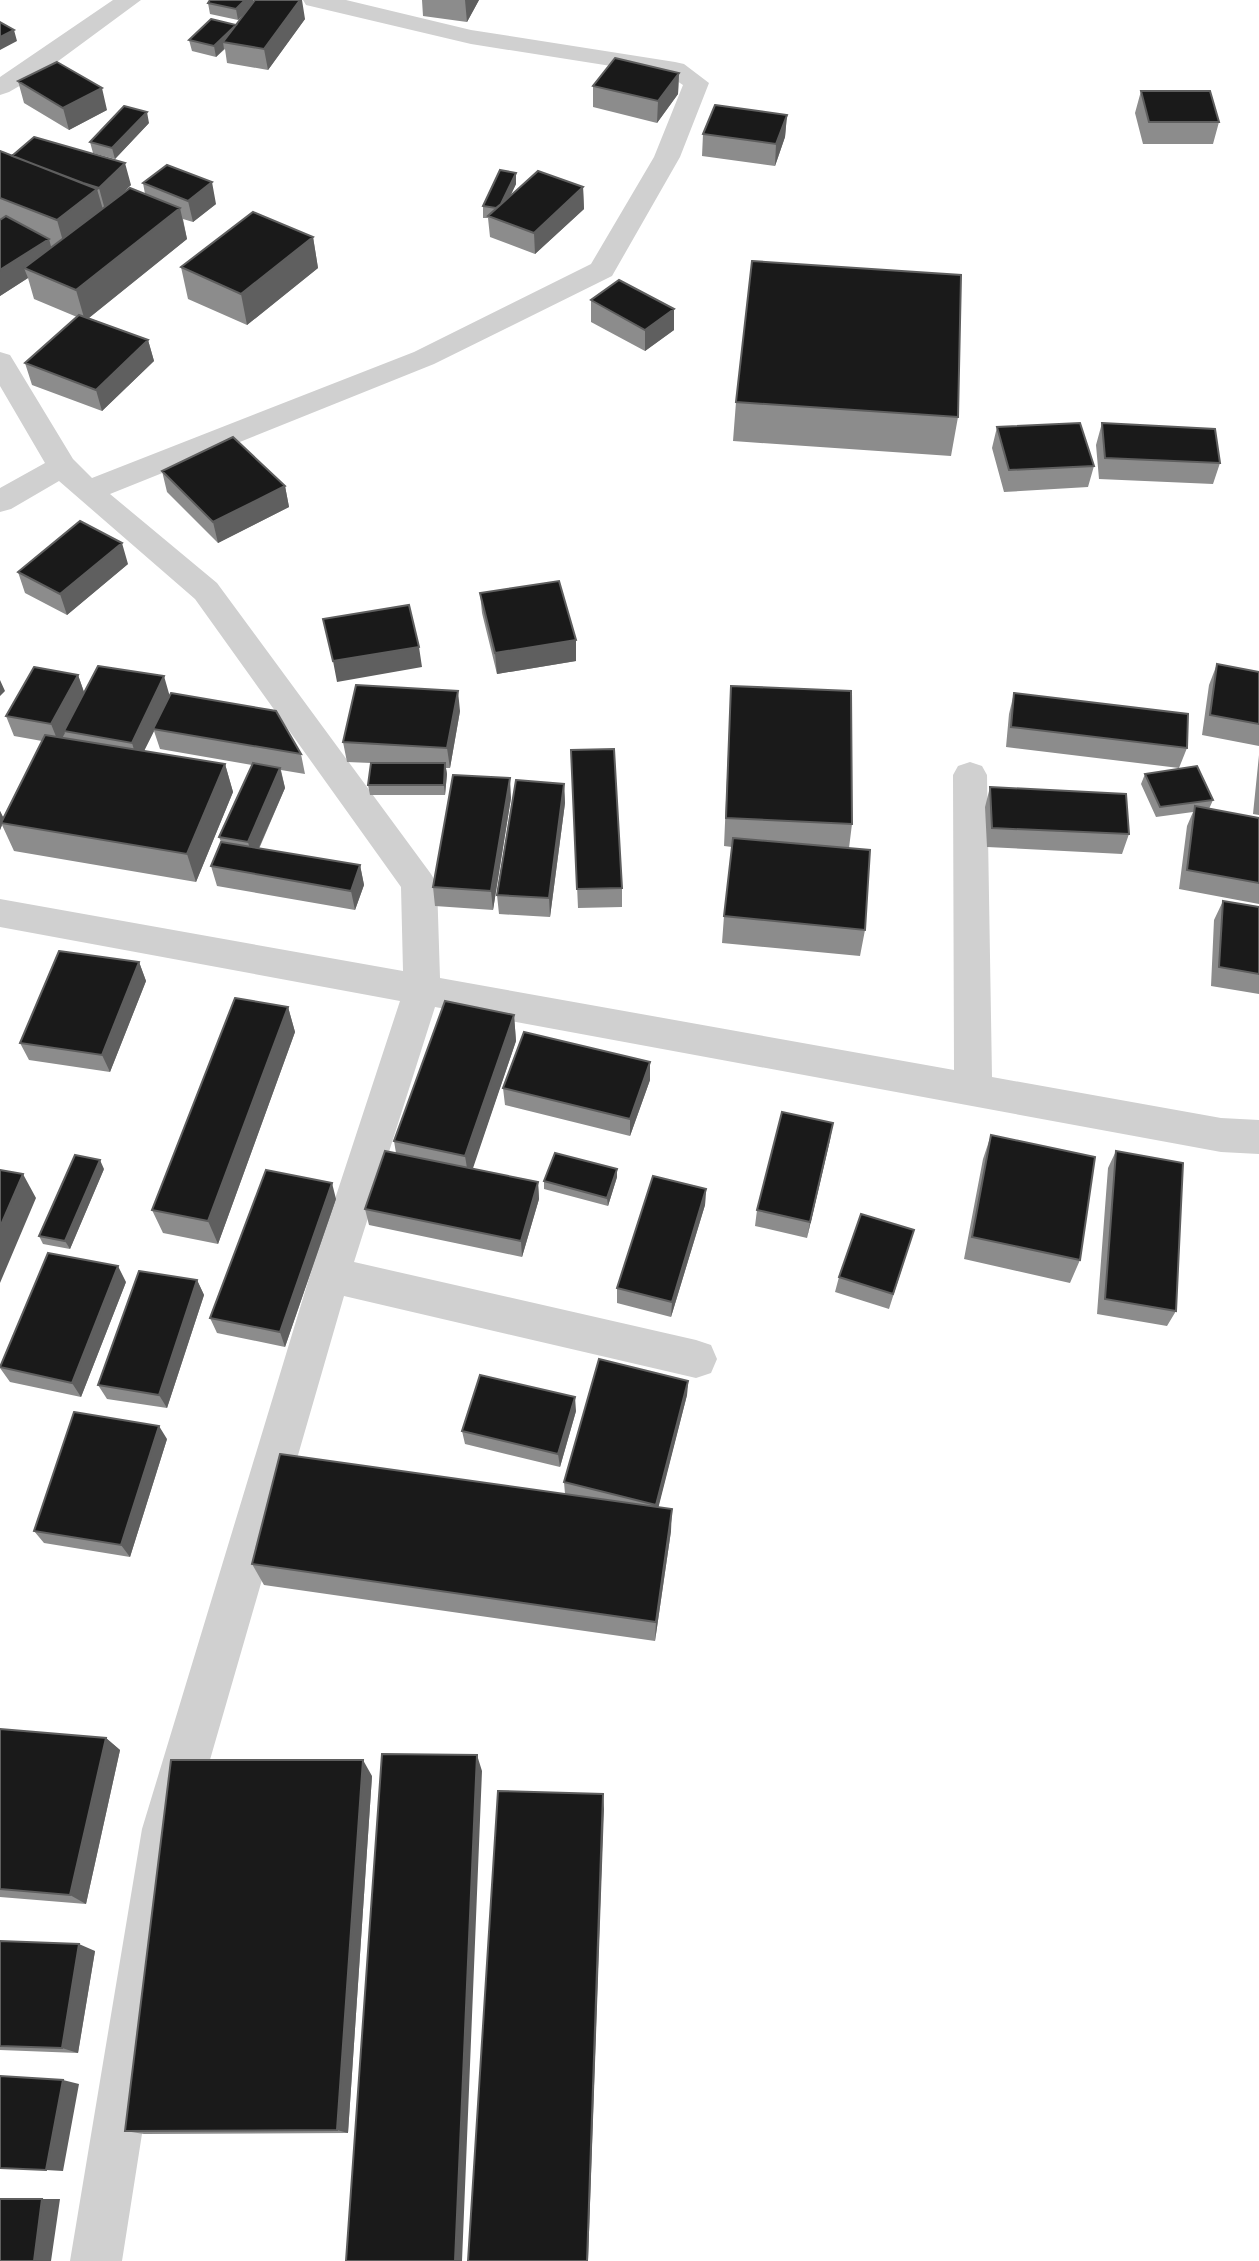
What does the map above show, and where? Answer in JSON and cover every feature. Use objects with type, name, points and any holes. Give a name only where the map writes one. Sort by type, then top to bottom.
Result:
[{"type":"street","points":[[0,87],[16,79],[93,11],[129,0]]},
{"type":"street","points":[[88,491],[424,358],[602,270],[667,157],[696,83],[675,69],[471,37],[315,0]]},
{"type":"street","points":[[0,360],[62,466],[206,591],[419,884],[422,990],[330,1275],[166,1829],[96,2261]]},
{"type":"street","points":[[0,502],[62,466]]},
{"type":"street","points":[[970,775],[973,1090]]},
{"type":"street","points":[[0,913],[1221,1135],[1259,1137]]},
{"type":"street","points":[[1221,1135],[1259,1149]]},
{"type":"street","points":[[330,1275],[696,1359]]},
{"type":"building","points":[[210,0],[245,0],[236,9],[208,3]]},
{"type":"building","points":[[255,0],[300,0],[264,49],[223,42]]},
{"type":"building","points":[[211,19],[236,25],[214,46],[189,40]]},
{"type":"building","points":[[0,22],[14,30],[0,37]]},
{"type":"building","points":[[615,58],[679,73],[658,101],[593,86]]},
{"type":"building","points":[[57,62],[102,88],[63,108],[18,81]]},
{"type":"building","points":[[1141,91],[1210,91],[1219,122],[1149,122]]},
{"type":"building","points":[[715,105],[787,115],[776,144],[703,134]]},
{"type":"building","points":[[124,106],[147,112],[112,148],[90,142]]},
{"type":"building","points":[[34,137],[125,163],[99,188],[12,156]]},
{"type":"building","points":[[0,151],[97,189],[57,220],[0,198]]},
{"type":"building","points":[[167,165],[212,182],[188,201],[143,183]]},
{"type":"building","points":[[500,170],[516,173],[501,204],[496,208],[483,206]]},
{"type":"building","points":[[538,171],[583,187],[534,233],[488,216]]},
{"type":"building","points":[[130,188],[180,208],[76,290],[24,268]]},
{"type":"building","points":[[253,212],[313,237],[241,294],[181,267]]},
{"type":"building","points":[[6,216],[49,239],[0,270],[0,220]]},
{"type":"building","points":[[752,261],[961,275],[958,417],[736,402]]},
{"type":"building","points":[[619,280],[674,309],[645,330],[591,300]]},
{"type":"building","points":[[79,315],[148,340],[96,390],[25,363]]},
{"type":"building","points":[[1080,423],[1094,466],[1009,470],[997,427]]},
{"type":"building","points":[[1102,423],[1215,429],[1220,463],[1105,458]]},
{"type":"building","points":[[233,437],[285,486],[213,522],[162,471]]},
{"type":"building","points":[[80,521],[122,543],[60,594],[18,572]]},
{"type":"building","points":[[559,581],[576,640],[495,653],[480,593]]},
{"type":"building","points":[[409,605],[419,647],[333,661],[323,619]]},
{"type":"building","points":[[1217,664],[1259,672],[1259,724],[1210,715]]},
{"type":"building","points":[[98,666],[164,676],[132,743],[64,731]]},
{"type":"building","points":[[34,667],[78,675],[51,724],[6,716]]},
{"type":"building","points":[[356,685],[458,691],[447,748],[343,742]]},
{"type":"building","points":[[731,686],[851,691],[852,824],[726,818]]},
{"type":"building","points":[[171,693],[276,711],[301,754],[153,729]]},
{"type":"building","points":[[1014,693],[1188,714],[1187,748],[1011,727]]},
{"type":"building","points":[[45,735],[225,764],[187,854],[1,823]]},
{"type":"building","points":[[614,749],[622,888],[577,889],[571,750]]},
{"type":"building","points":[[253,763],[280,768],[248,842],[219,837]]},
{"type":"building","points":[[371,763],[445,763],[444,785],[368,785]]},
{"type":"building","points":[[1197,766],[1213,800],[1160,807],[1145,774]]},
{"type":"building","points":[[453,775],[510,778],[491,891],[433,887]]},
{"type":"building","points":[[516,780],[564,784],[549,898],[497,895]]},
{"type":"building","points":[[990,787],[1126,794],[1129,834],[992,828]]},
{"type":"building","points":[[1195,806],[1259,818],[1259,883],[1187,870]]},
{"type":"building","points":[[733,838],[870,850],[865,930],[724,916]]},
{"type":"building","points":[[221,842],[360,865],[351,891],[211,866]]},
{"type":"building","points":[[1223,901],[1259,907],[1259,974],[1219,967]]},
{"type":"building","points":[[59,951],[139,962],[102,1055],[20,1043]]},
{"type":"building","points":[[235,998],[288,1007],[208,1221],[152,1210]]},
{"type":"building","points":[[445,1001],[514,1015],[465,1156],[394,1141]]},
{"type":"building","points":[[524,1032],[650,1062],[630,1119],[503,1088]]},
{"type":"building","points":[[782,1112],[833,1123],[810,1222],[757,1210]]},
{"type":"building","points":[[991,1135],[1095,1157],[1080,1260],[972,1237]]},
{"type":"building","points":[[385,1151],[538,1182],[521,1241],[365,1209]]},
{"type":"building","points":[[1116,1151],[1183,1163],[1176,1311],[1105,1299]]},
{"type":"building","points":[[555,1153],[617,1169],[607,1198],[544,1181]]},
{"type":"building","points":[[75,1155],[100,1160],[65,1241],[39,1236]]},
{"type":"building","points":[[0,1170],[23,1174],[0,1227]]},
{"type":"building","points":[[266,1170],[332,1183],[280,1332],[210,1318]]},
{"type":"building","points":[[653,1176],[706,1189],[672,1302],[617,1288]]},
{"type":"building","points":[[861,1214],[914,1230],[893,1294],[839,1277]]},
{"type":"building","points":[[48,1253],[118,1266],[72,1383],[0,1367]]},
{"type":"building","points":[[139,1271],[197,1280],[159,1395],[98,1385]]},
{"type":"building","points":[[599,1359],[688,1381],[656,1505],[564,1482]]},
{"type":"building","points":[[480,1375],[575,1397],[558,1454],[462,1431]]},
{"type":"building","points":[[74,1412],[159,1426],[121,1545],[34,1531]]},
{"type":"building","points":[[280,1454],[672,1509],[656,1622],[252,1564]]},
{"type":"building","points":[[0,1729],[106,1738],[70,1895],[0,1889]]},
{"type":"building","points":[[382,1754],[477,1755],[455,2261],[346,2261]]},
{"type":"building","points":[[171,1760],[363,1760],[337,2130],[125,2131]]},
{"type":"building","points":[[498,1791],[603,1794],[587,2261],[468,2261]]},
{"type":"building","points":[[0,1941],[79,1944],[62,2048],[0,2046]]},
{"type":"building","points":[[0,2076],[63,2080],[46,2170],[0,2168]]},
{"type":"building","points":[[0,2199],[42,2199],[34,2261],[0,2261]]}]
